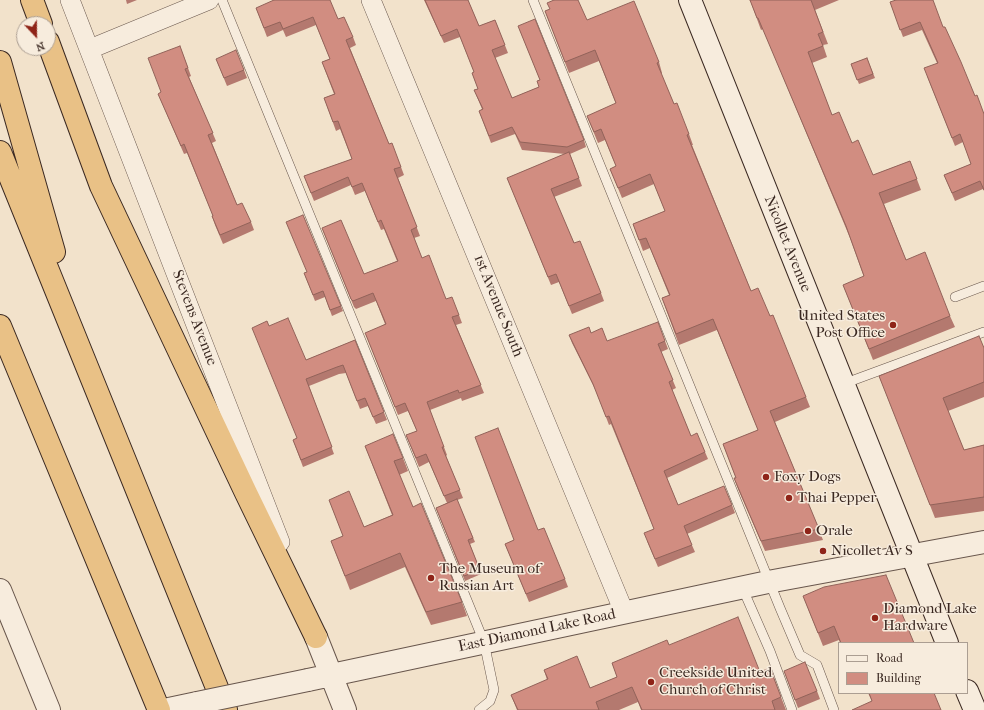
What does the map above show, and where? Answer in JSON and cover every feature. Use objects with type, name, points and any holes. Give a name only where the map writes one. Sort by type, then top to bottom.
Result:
[{"type":"highway","points":[[32,0],[38,16]]},
{"type":"highway","points":[[53,56],[101,186],[246,493],[316,636]]},
{"type":"highway","points":[[0,62],[84,355]]},
{"type":"highway","points":[[0,152],[84,355],[226,710]]},
{"type":"highway","points":[[0,326],[158,710]]},
{"type":"street","name":"Stevens Avenue","points":[[70,0],[316,636]]},
{"type":"street","points":[[90,49],[209,0]]},
{"type":"street","name":"1st Avenue South","points":[[371,0],[624,612]]},
{"type":"street","name":"Nicollet Avenue","points":[[690,0],[947,642]]},
{"type":"street","name":"East Diamond Lake Road","points":[[164,710],[742,587],[984,542]]},
{"type":"street","points":[[0,590],[48,710]]},
{"type":"street","points":[[316,636],[345,710]]},
{"type":"lane","points":[[222,0],[484,642],[494,690],[490,701],[479,710]]},
{"type":"lane","points":[[533,0],[768,582],[800,655],[817,665],[834,710]]},
{"type":"lane","points":[[955,297],[984,286]]},
{"type":"lane","points":[[843,384],[984,332]]},
{"type":"lane","points":[[742,587],[770,651],[792,710]]},
{"type":"building","points":[[274,0],[330,0],[338,19],[344,17],[353,37],[346,40],[389,144],[392,143],[401,167],[394,169],[417,227],[411,230],[422,258],[429,255],[446,299],[452,297],[459,315],[452,317],[481,385],[459,393],[458,390],[427,402],[444,447],[442,447],[460,490],[444,496],[426,454],[416,458],[406,435],[417,431],[405,403],[395,407],[365,333],[386,324],[373,293],[353,301],[351,299],[322,228],[341,220],[364,274],[398,261],[381,220],[378,222],[362,183],[352,187],[348,177],[311,193],[304,176],[352,159],[338,121],[333,122],[324,98],[335,94],[322,62],[330,59],[313,17],[283,29],[280,22],[264,28],[256,8]]},
{"type":"building","points":[[425,0],[468,0],[479,26],[495,20],[505,45],[492,50],[512,98],[539,87],[537,81],[540,80],[518,26],[535,19],[584,140],[567,147],[520,142],[512,127],[489,136],[479,111],[483,109],[474,90],[478,89],[472,73],[474,72],[457,29],[441,36]]},
{"type":"building","points":[[554,0],[578,0],[587,20],[634,1],[659,62],[657,63],[674,104],[677,103],[689,134],[687,135],[751,291],[758,288],[770,316],[773,315],[806,397],[770,411],[819,529],[761,541],[734,478],[736,478],[723,444],[758,430],[713,319],[676,334],[662,298],[670,295],[646,238],[639,240],[633,224],[665,211],[650,174],[618,188],[610,169],[616,166],[601,129],[594,132],[587,116],[616,103],[595,50],[565,62],[545,11],[550,9],[547,3]]},
{"type":"building","points":[[750,0],[811,0],[823,32],[818,34],[823,46],[808,52],[832,115],[839,112],[852,143],[858,140],[873,175],[910,161],[917,179],[879,193],[906,260],[925,252],[950,316],[869,349],[843,285],[864,276],[846,226]]},
{"type":"building","points":[[896,0],[933,0],[943,27],[945,27],[975,96],[977,95],[984,114],[984,190],[980,181],[952,193],[944,175],[971,164],[960,134],[952,138],[924,68],[938,63],[920,22],[900,30],[890,2]]},
{"type":"building","points":[[180,46],[188,68],[185,69],[213,133],[208,135],[237,205],[242,203],[251,222],[220,235],[184,144],[181,146],[158,94],[161,92],[148,58]]},
{"type":"building","points":[[236,50],[244,70],[224,78],[216,59]]},
{"type":"building","points":[[867,58],[873,74],[857,80],[851,64]]},
{"type":"building","points":[[569,152],[579,178],[551,189],[574,243],[580,241],[601,293],[569,306],[556,274],[548,277],[507,178]]},
{"type":"building","points":[[303,215],[341,306],[330,310],[323,291],[313,295],[304,273],[307,272],[286,222]]},
{"type":"building","points":[[288,318],[306,360],[355,340],[384,412],[373,417],[365,398],[357,401],[343,365],[306,379],[332,447],[301,460],[293,440],[297,438],[252,328],[267,321],[269,326]]},
{"type":"building","points":[[658,322],[665,341],[658,344],[673,380],[669,382],[691,436],[697,433],[705,452],[664,471],[678,505],[724,486],[732,505],[684,526],[692,545],[655,559],[644,533],[654,529],[609,416],[606,417],[593,384],[569,335],[589,327],[591,333],[602,328],[607,341]]},
{"type":"building","points":[[979,336],[984,348],[984,382],[943,398],[964,450],[984,445],[984,497],[930,505],[879,376]]},
{"type":"building","points":[[498,428],[538,530],[544,528],[565,579],[526,594],[505,544],[514,540],[475,437]]},
{"type":"building","points":[[393,434],[403,458],[394,461],[413,507],[421,503],[462,602],[426,612],[400,553],[345,576],[331,541],[343,536],[329,500],[349,491],[364,527],[393,515],[365,446]]},
{"type":"building","points":[[457,499],[473,538],[468,540],[480,570],[464,576],[436,508]]},
{"type":"building","points":[[886,575],[914,642],[841,642],[834,626],[818,633],[803,596],[824,587]]},
{"type":"building","points":[[738,617],[760,672],[770,668],[781,697],[772,701],[775,710],[642,710],[632,687],[596,702],[599,710],[518,710],[511,695],[548,679],[544,670],[577,656],[590,688],[617,677],[612,663],[667,640],[669,645]]},
{"type":"building","points":[[805,662],[817,691],[795,700],[784,671]]},
{"type":"building","points":[[869,694],[934,694],[941,710],[852,710],[872,701]]},
{"type":"place","name":"United States Post Office","points":[[893,325]]},
{"type":"place","name":"Foxy Dogs","points":[[766,477]]},
{"type":"place","name":"Thai Pepper","points":[[789,498]]},
{"type":"place","name":"Orale","points":[[808,531]]},
{"type":"place","name":"Nicollet Av S","points":[[823,551]]},
{"type":"place","name":"The Museum of Russian Art","points":[[431,578]]},
{"type":"place","name":"Diamond Lake Hardware","points":[[875,618]]},
{"type":"place","name":"Creekside United Church of Christ","points":[[651,682]]}]
